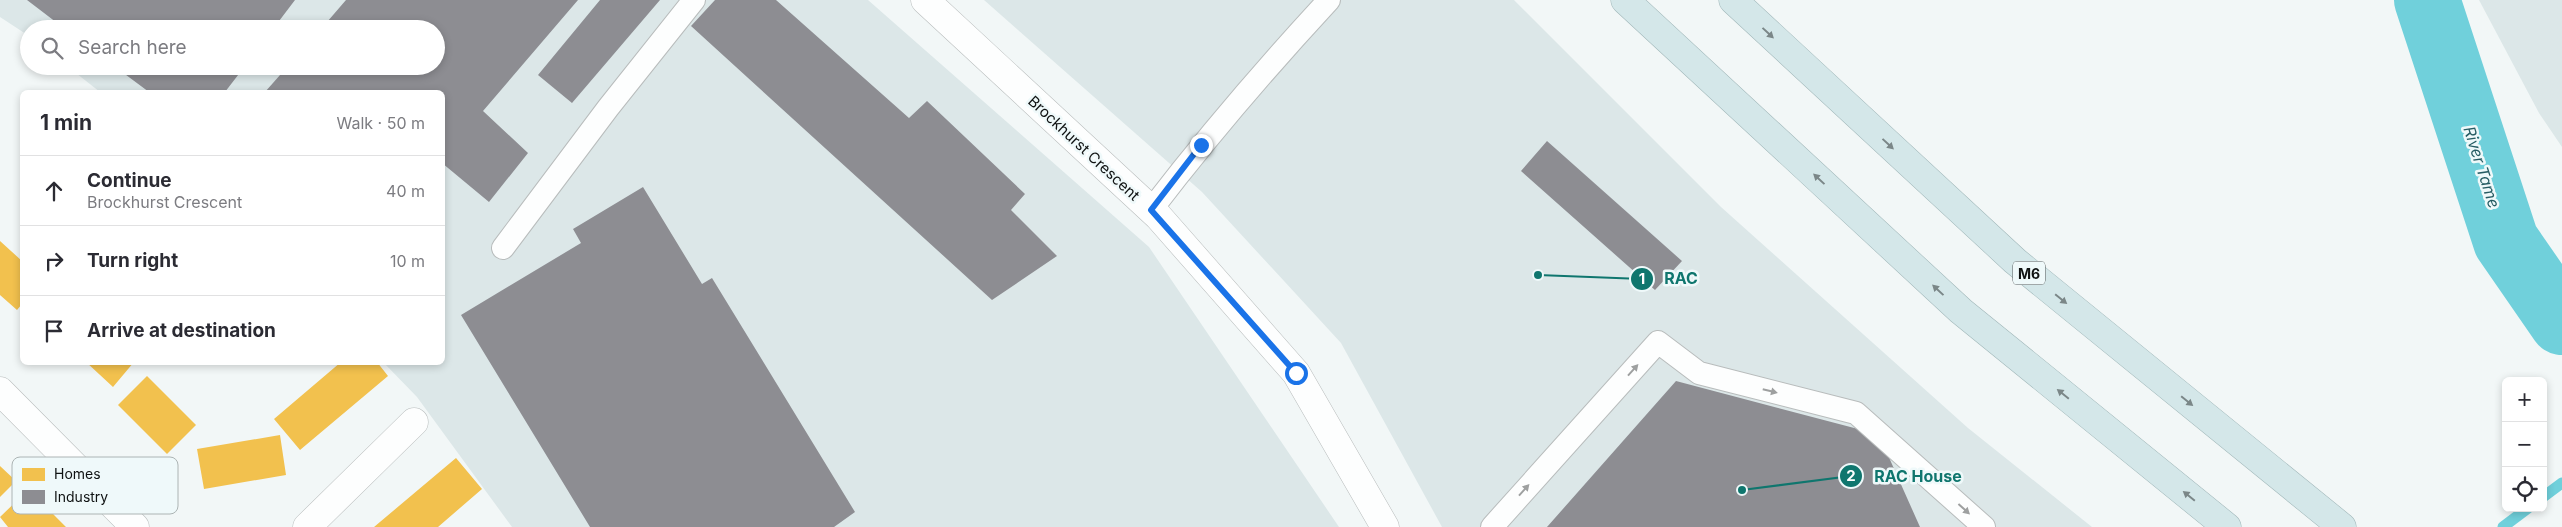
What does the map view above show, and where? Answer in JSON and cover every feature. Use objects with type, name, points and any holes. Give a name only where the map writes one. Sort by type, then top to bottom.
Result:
[{"type":"highway","points":[[1625,0],[1961,311],[2227,527]]},
{"type":"highway","name":"M6","points":[[1733,0],[2015,262],[2342,527]]},
{"type":"street","name":"Brockhurst Crescent","points":[[925,0],[1151,210],[1296,373],[1385,527]]},
{"type":"street","points":[[0,391],[66,457]]},
{"type":"street","points":[[307,527],[414,422]]},
{"type":"street","points":[[122,514],[135,527]]},
{"type":"lane","points":[[503,248],[608,108],[694,0]]},
{"type":"lane","points":[[1151,210],[1245,92],[1328,0]]},
{"type":"lane","points":[[1492,527],[1658,342],[1699,373],[1856,413],[1984,527]]},
{"type":"shaded area","points":[[0,0],[868,0],[1149,247],[1339,527],[512,527],[417,397],[386,365],[445,365],[445,90],[97,90],[78,75],[445,75],[445,20],[20,20],[20,30],[0,17]]},
{"type":"shaded area","points":[[984,0],[1514,0],[1721,207],[1968,428],[2092,527],[1442,527],[1341,343],[1202,192]]},
{"type":"shaded area","points":[[2479,0],[2562,0],[2562,147],[2539,113]]},
{"type":"building: Homes","points":[[0,241],[20,259],[20,306],[17,310],[0,295]]},
{"type":"building: Homes","points":[[89,365],[131,365],[113,387]]},
{"type":"building: Homes","points":[[337,365],[379,365],[388,376],[300,450],[274,419]]},
{"type":"building: Homes","points":[[147,376],[196,425],[167,454],[118,405]]},
{"type":"building: Homes","points":[[280,435],[286,475],[204,489],[197,449]]},
{"type":"building: Homes","points":[[456,458],[482,489],[438,527],[374,527]]},
{"type":"building: Homes","points":[[0,466],[12,477],[12,485],[0,497]]},
{"type":"building: Homes","points":[[12,505],[12,514],[53,514],[66,527],[8,527],[0,517]]},
{"type":"building: Industry","points":[[27,0],[295,0],[280,20],[53,20]]},
{"type":"building: Industry","points":[[346,0],[578,0],[483,111],[528,153],[489,202],[445,165],[445,90],[267,90],[280,75],[445,75],[445,20],[329,20]]},
{"type":"building: Industry","points":[[600,0],[660,0],[572,103],[538,75]]},
{"type":"building: Industry","points":[[715,0],[776,0],[909,118],[927,101],[1025,194],[1011,210],[1057,256],[992,300],[691,26]]},
{"type":"building: Industry","points":[[126,75],[238,75],[227,90],[146,90]]},
{"type":"building: Industry","points":[[1547,141],[1682,261],[1655,290],[1521,171]]},
{"type":"building: Industry","points":[[643,187],[702,284],[712,278],[855,512],[834,527],[590,527],[461,315],[581,243],[573,229]]},
{"type":"building: Industry","points":[[1676,381],[1858,429],[1887,453],[1920,527],[1547,527]]},
{"type":"waterway","name":"River Tame","points":[[2427,0],[2506,241],[2562,322]]},
{"type":"waterway","points":[[2547,494],[2562,483]]},
{"type":"waterway","points":[[2503,527],[2523,512]]},
{"type":"place","name":"RAC","points":[[1538,275]]},
{"type":"place","name":"RAC House","points":[[1742,490]]},
{"type":"route","points":[[1201,145],[1151,210],[1296,373]]}]
